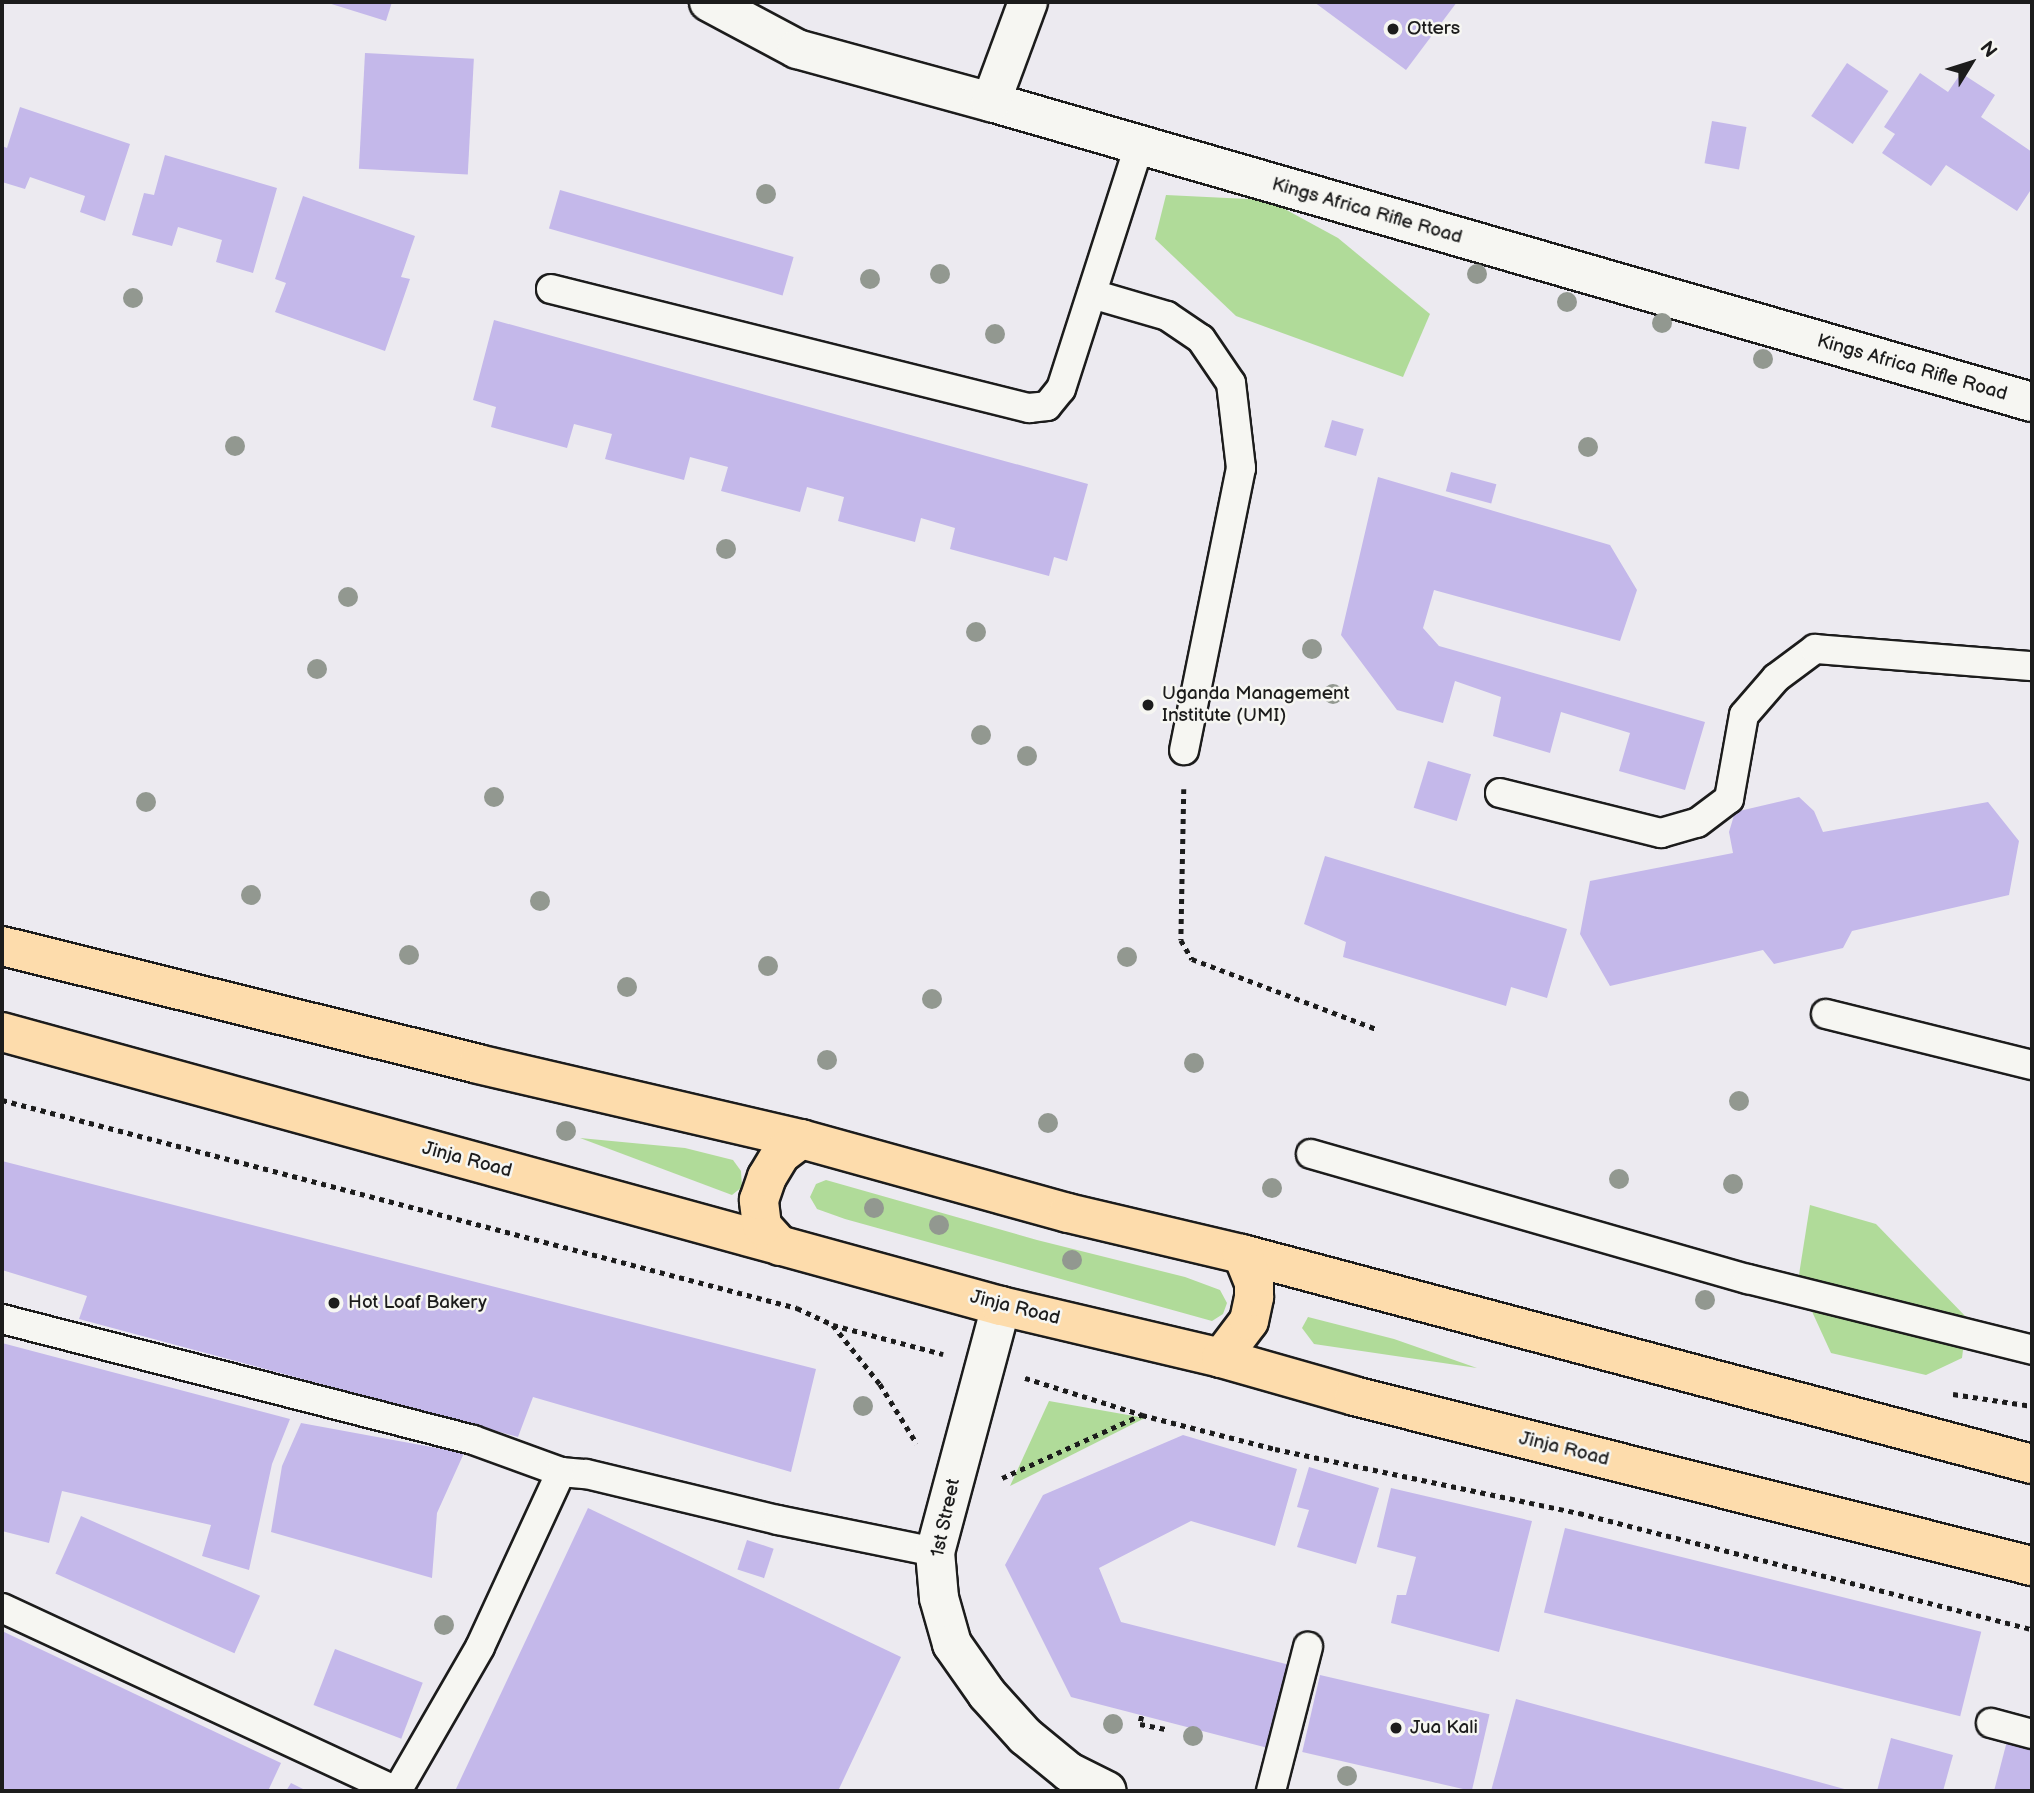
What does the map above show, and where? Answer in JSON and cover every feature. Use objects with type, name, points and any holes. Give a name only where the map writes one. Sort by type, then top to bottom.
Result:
[{"type":"highway","points":[[2,947],[478,1065],[801,1139],[1068,1213],[1242,1254],[2032,1464]]},
{"type":"highway","name":"Jinja Road","points":[[2,1032],[1001,1306],[1221,1359],[1354,1396],[2032,1566]]},
{"type":"highway","points":[[780,1246],[762,1226],[759,1200],[766,1177],[780,1154],[801,1139]]},
{"type":"highway","points":[[1221,1359],[1249,1321],[1254,1297],[1254,1283],[1242,1254]]},
{"type":"street","name":"Kings Africa Rifle Road","points":[[709,2],[797,49],[991,102],[2032,402]]},
{"type":"street","points":[[991,102],[1028,2]]},
{"type":"street","name":"1st Street","points":[[1001,1306],[983,1364],[935,1552],[939,1598],[952,1644],[988,1694],[1025,1736],[1069,1772],[1107,1791]]},
{"type":"lane","points":[[551,289],[1029,408],[1047,406],[1061,389],[1139,146]]},
{"type":"lane","points":[[1093,294],[1167,316],[1201,339],[1231,383],[1241,468],[1184,750]]},
{"type":"lane","points":[[1500,793],[1661,833],[1697,824],[1729,799],[1744,715],[1776,678],[1815,649],[2032,666]]},
{"type":"lane","points":[[1826,1014],[2032,1065]]},
{"type":"lane","points":[[1311,1154],[1748,1279],[2032,1350]]},
{"type":"lane","points":[[2,1319],[473,1440],[561,1472],[586,1474],[778,1520],[935,1552]]},
{"type":"lane","points":[[2,1608],[397,1791],[480,1647],[561,1472]]},
{"type":"lane","points":[[1271,1791],[1308,1647]]},
{"type":"lane","points":[[1991,1723],[2032,1734]]},
{"type":"path","points":[[1184,750],[1181,940],[1184,949],[1192,959],[1376,1029]]},
{"type":"path","points":[[2,1100],[797,1308],[833,1325],[983,1364],[1142,1415],[1275,1449],[1579,1513],[2032,1629]]},
{"type":"path","points":[[833,1325],[880,1384],[949,1499],[1142,1415]]},
{"type":"path","points":[[1142,1716],[1139,1724],[1166,1729]]},
{"type":"green space","points":[[1166,195],[1268,200],[1338,238],[1430,314],[1403,377],[1236,316],[1155,239]]},
{"type":"green space","points":[[580,1138],[685,1148],[733,1160],[741,1171],[742,1187],[732,1195]]},
{"type":"green space","points":[[826,1180],[1037,1240],[1185,1277],[1220,1290],[1227,1303],[1223,1314],[1212,1321],[845,1219],[817,1209],[810,1197],[816,1184]]},
{"type":"green space","points":[[1810,1205],[1876,1224],[1967,1318],[1962,1358],[1926,1375],[1831,1353],[1798,1281]]},
{"type":"green space","points":[[1308,1317],[1394,1339],[1477,1368],[1314,1344],[1302,1328]]},
{"type":"green space","points":[[1049,1401],[1145,1418],[1010,1486]]},
{"type":"building","points":[[325,2],[392,2],[386,21]]},
{"type":"building","points":[[1314,2],[1457,2],[1406,70]]},
{"type":"building","points":[[365,53],[474,59],[468,175],[359,169]]},
{"type":"building","points":[[1847,63],[1888,91],[1853,144],[1811,116]]},
{"type":"building","points":[[1920,73],[1948,92],[1961,73],[1995,95],[1981,117],[2032,152],[2032,188],[2017,211],[1946,165],[1931,186],[1882,153],[1895,134],[1884,127]]},
{"type":"building","points":[[20,107],[130,144],[105,221],[80,212],[85,196],[30,177],[25,189],[2,182],[2,146],[7,148]]},
{"type":"building","points":[[1712,121],[1746,127],[1739,169],[1705,163]]},
{"type":"building","points":[[165,155],[277,188],[253,273],[216,262],[222,240],[178,227],[172,246],[132,235],[144,193],[154,195]]},
{"type":"building","points":[[560,190],[794,257],[783,295],[549,228]]},
{"type":"building","points":[[303,196],[415,236],[401,277],[410,279],[385,351],[275,312],[286,283],[275,279]]},
{"type":"building","points":[[494,320],[1088,484],[1067,561],[1054,557],[1049,576],[950,549],[955,528],[921,518],[915,542],[838,521],[844,497],[807,487],[800,512],[721,491],[728,467],[690,457],[684,480],[605,459],[612,434],[574,424],[567,448],[491,427],[496,407],[473,400]]},
{"type":"building","points":[[1332,420],[1364,429],[1356,456],[1324,447]]},
{"type":"building","points":[[1451,472],[1496,484],[1491,503],[1446,491]]},
{"type":"building","points":[[1378,477],[1610,545],[1637,590],[1620,641],[1434,590],[1423,628],[1439,646],[1705,722],[1685,790],[1619,771],[1630,733],[1561,712],[1550,753],[1493,736],[1501,697],[1455,681],[1443,723],[1397,710],[1341,635]]},
{"type":"building","points":[[1428,761],[1471,774],[1457,821],[1414,808]]},
{"type":"building","points":[[1799,797],[1814,811],[1823,832],[1988,802],[2019,841],[2009,895],[1852,931],[1843,948],[1774,964],[1763,950],[1610,986],[1580,934],[1590,881],[1733,853],[1729,832],[1735,812]]},
{"type":"building","points":[[1325,856],[1567,929],[1547,998],[1511,987],[1506,1006],[1343,957],[1346,942],[1304,924]]},
{"type":"building","points":[[2,1161],[816,1369],[791,1472],[533,1397],[518,1437],[79,1319],[87,1296],[2,1270]]},
{"type":"building","points":[[2,1343],[290,1419],[272,1464],[249,1570],[202,1556],[211,1525],[62,1491],[49,1543],[2,1531]]},
{"type":"building","points":[[301,1423],[464,1453],[437,1513],[432,1578],[271,1532],[282,1466]]},
{"type":"building","points":[[1183,1435],[1297,1469],[1275,1546],[1191,1521],[1099,1568],[1121,1622],[1290,1665],[1268,1748],[1071,1697],[1005,1565],[1043,1495]]},
{"type":"building","points":[[1309,1467],[1379,1488],[1356,1564],[1297,1547],[1309,1510],[1297,1507]]},
{"type":"building","points":[[1391,1488],[1532,1521],[1499,1652],[1391,1623],[1397,1595],[1406,1595],[1416,1557],[1377,1547]]},
{"type":"building","points":[[588,1508],[901,1657],[838,1791],[455,1791]]},
{"type":"building","points":[[81,1516],[260,1596],[234,1653],[55,1574]]},
{"type":"building","points":[[1565,1528],[1981,1632],[1960,1716],[1544,1612]]},
{"type":"building","points":[[747,1540],[774,1549],[764,1578],[737,1569]]},
{"type":"building","points":[[2,1631],[281,1763],[268,1791],[2,1791]]},
{"type":"building","points":[[335,1649],[423,1683],[401,1739],[313,1705]]},
{"type":"building","points":[[1320,1675],[1490,1714],[1472,1791],[1302,1752]]},
{"type":"building","points":[[1516,1699],[1848,1790],[1848,1791],[1491,1791]]},
{"type":"building","points":[[1891,1738],[1953,1755],[1943,1791],[1877,1791]]},
{"type":"building","points":[[2007,1741],[2032,1747],[2032,1791],[1994,1791]]},
{"type":"building","points":[[291,1783],[307,1791],[286,1791]]},
{"type":"place","name":"Otters","points":[[1393,29]]},
{"type":"place","name":"Uganda Management Institute (UMI)","points":[[1148,705]]},
{"type":"place","name":"Hot Loaf Bakery","points":[[334,1303]]},
{"type":"place","name":"Jua Kali","points":[[1396,1728]]}]
